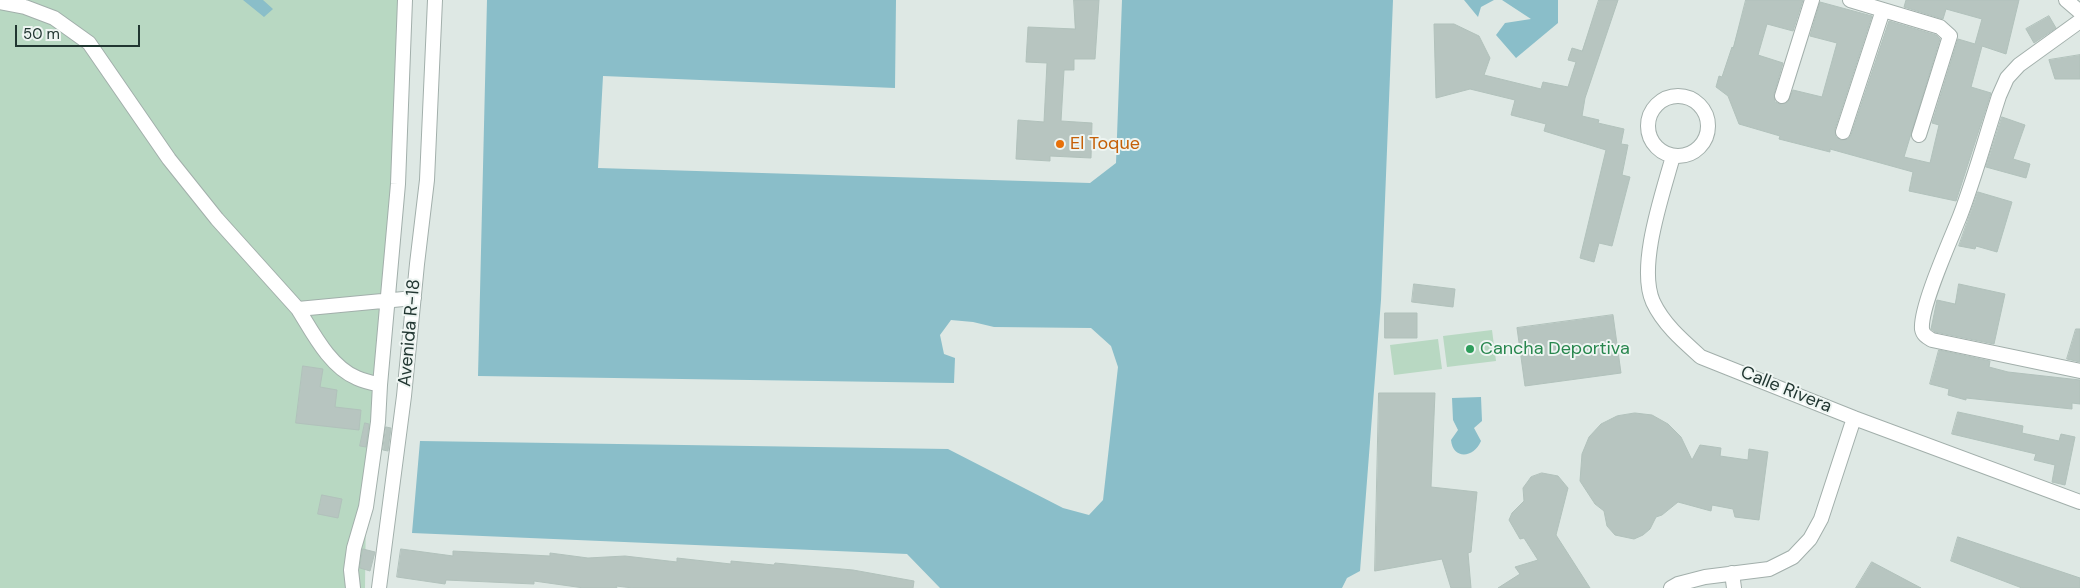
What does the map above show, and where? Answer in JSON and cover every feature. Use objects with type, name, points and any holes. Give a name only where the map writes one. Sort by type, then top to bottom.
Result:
[{"type":"street","name":"Avenida R-18","points":[[405,0],[398,184],[380,390],[404,396],[428,180],[435,0]]},
{"type":"street","points":[[1782,96],[1812,0]]},
{"type":"street","points":[[2066,0],[2080,12]]},
{"type":"street","points":[[1854,1],[1940,27],[1950,36],[1919,135]]},
{"type":"street","points":[[0,2],[25,7],[54,18],[89,43],[169,159],[217,219],[298,310],[328,354],[341,368],[380,390],[378,422],[366,507],[354,548],[351,570],[352,588]]},
{"type":"street","points":[[1843,132],[1883,10]]},
{"type":"street","points":[[2080,21],[2033,53],[2007,78],[1999,96],[1960,215],[1931,292],[1922,329],[1925,336],[1932,340],[2080,371]]},
{"type":"street","points":[[1672,96],[1682,96],[1691,98],[1705,111],[1709,130],[1706,139],[1693,153],[1674,156],[1656,146],[1650,136],[1648,126],[1655,106],[1672,96]]},
{"type":"street","name":"Calle Rivera","points":[[1674,156],[1654,226],[1648,268],[1653,302],[1674,333],[1701,357],[1854,418],[2080,502]]},
{"type":"street","points":[[298,310],[414,298]]},
{"type":"street","points":[[379,588],[404,396]]},
{"type":"street","points":[[1672,588],[1678,584],[1706,577],[1769,569],[1793,557],[1810,539],[1821,518],[1854,418]]},
{"type":"street","points":[[1732,574],[1734,588]]},
{"type":"green space","points":[[0,0],[406,0],[366,507],[365,588],[0,588]]},
{"type":"green space","name":"Cancha Deportiva","points":[[1492,330],[1496,361],[1447,367],[1443,336]]},
{"type":"green space","name":"Cancha Deportiva","points":[[1438,339],[1442,369],[1394,375],[1390,345]]},
{"type":"water","points":[[243,0],[263,0],[273,9],[264,17]]},
{"type":"water","points":[[487,0],[896,0],[895,88],[603,76],[598,168],[1090,183],[1116,163],[1122,0],[1393,0],[1381,300],[1360,571],[1347,578],[1342,588],[940,588],[907,554],[412,533],[420,441],[948,449],[1063,508],[1089,515],[1103,500],[1118,367],[1111,346],[1091,328],[994,327],[973,322],[951,320],[940,335],[944,354],[955,358],[954,383],[478,376]]},
{"type":"water","points":[[1464,0],[1494,0],[1481,7],[1478,17]]},
{"type":"water","points":[[1502,0],[1558,0],[1558,23],[1516,58],[1496,35],[1505,23],[1531,19]]},
{"type":"water","points":[[1481,397],[1482,421],[1474,428],[1481,441],[1474,451],[1460,454],[1456,451],[1451,440],[1458,430],[1453,420],[1452,398]]},
{"type":"building","points":[[1074,0],[1099,0],[1095,59],[1074,59],[1074,70],[1064,70],[1061,121],[1092,123],[1091,158],[1050,156],[1050,161],[1016,159],[1018,120],[1044,122],[1047,63],[1026,62],[1028,27],[1075,29]]},
{"type":"building","points":[[1599,0],[1618,0],[1585,98],[1582,116],[1599,120],[1598,123],[1624,129],[1621,144],[1628,145],[1622,175],[1630,177],[1612,246],[1599,243],[1594,262],[1580,258],[1606,150],[1544,131],[1546,124],[1511,115],[1515,100],[1470,89],[1436,98],[1434,24],[1454,24],[1479,36],[1490,58],[1484,75],[1541,89],[1543,82],[1568,87],[1576,62],[1568,60],[1572,48],[1582,51]]},
{"type":"building","points":[[1746,0],[1803,0],[1793,31],[1767,24],[1758,55],[1783,63],[1774,94],[1775,102],[1780,104],[1788,102],[1793,90],[1822,97],[1837,43],[1810,36],[1820,2],[1872,16],[1835,129],[1836,137],[1841,140],[1848,139],[1851,135],[1889,21],[1936,35],[1940,39],[1904,157],[1930,163],[1939,125],[1932,123],[1958,39],[1975,44],[1982,19],[1946,9],[1943,19],[1904,7],[1906,0],[2019,0],[2006,54],[1982,46],[1971,87],[1991,93],[1956,201],[1909,191],[1913,172],[1830,149],[1830,152],[1779,139],[1780,136],[1739,124],[1728,96],[1716,87],[1719,76],[1722,77],[1733,48]]},
{"type":"building","points":[[2049,16],[2056,28],[2034,43],[2026,29]]},
{"type":"building","points":[[2080,55],[2080,79],[2055,79],[2049,60]]},
{"type":"building","points":[[2002,117],[2025,125],[2013,159],[2030,164],[2026,178],[1986,167]]},
{"type":"building","points":[[1978,192],[2012,202],[1997,252],[1976,246],[1975,249],[1959,246]]},
{"type":"building","points":[[1414,284],[1455,289],[1453,307],[1412,302]]},
{"type":"building","points":[[1959,284],[2005,294],[1994,344],[1935,332],[1931,329],[1937,300],[1955,304]]},
{"type":"building","points":[[1385,313],[1417,313],[1417,338],[1385,338]]},
{"type":"building","points":[[1613,315],[1621,373],[1525,386],[1517,328]]},
{"type":"building","points":[[2076,329],[2080,329],[2080,362],[2067,359]]},
{"type":"building","points":[[1939,350],[1990,361],[1989,367],[2008,372],[2080,380],[2080,404],[2072,403],[2072,409],[1966,398],[1966,400],[1948,395],[1949,389],[1930,384]]},
{"type":"building","points":[[303,366],[323,369],[320,387],[337,390],[335,407],[361,410],[359,430],[296,423]]},
{"type":"building","points":[[1379,393],[1435,393],[1431,487],[1477,492],[1471,552],[1468,553],[1471,588],[1451,588],[1442,559],[1375,571]]},
{"type":"building","points":[[1958,412],[2023,426],[2022,433],[2059,441],[2061,434],[2075,437],[2065,485],[2052,482],[2055,465],[2034,460],[2036,454],[1952,434]]},
{"type":"building","points":[[1635,413],[1652,415],[1668,424],[1681,437],[1692,460],[1700,445],[1721,448],[1720,456],[1748,460],[1749,449],[1768,452],[1759,520],[1735,517],[1733,509],[1712,505],[1711,511],[1678,502],[1662,515],[1656,517],[1650,529],[1643,535],[1634,539],[1615,535],[1607,526],[1604,511],[1595,504],[1580,481],[1582,454],[1589,437],[1601,424],[1617,416]]},
{"type":"building","points":[[365,423],[369,424],[366,447],[360,446]]},
{"type":"building","points":[[386,427],[391,428],[388,451],[383,450]]},
{"type":"building","points":[[1542,473],[1558,476],[1568,488],[1556,535],[1590,588],[1498,588],[1520,574],[1515,567],[1538,560],[1524,538],[1520,539],[1509,520],[1512,513],[1524,501],[1523,488],[1531,477]]},
{"type":"building","points":[[322,495],[342,499],[338,518],[318,514]]},
{"type":"building","points":[[1958,537],[2080,578],[2080,588],[2022,588],[1951,561]]},
{"type":"building","points":[[363,549],[375,552],[370,571],[360,568]]},
{"type":"building","points":[[401,549],[453,556],[453,551],[550,556],[550,553],[588,558],[625,556],[677,562],[677,558],[731,564],[731,561],[774,565],[775,563],[853,570],[914,581],[913,588],[633,588],[616,586],[617,588],[584,588],[534,581],[534,584],[446,580],[445,584],[397,577]]},
{"type":"building","points":[[1872,562],[1921,588],[1856,588]]},
{"type":"place","name":"El Toque","points":[[1060,144]]},
{"type":"place","name":"Cancha Deportiva","points":[[1470,349]]}]
